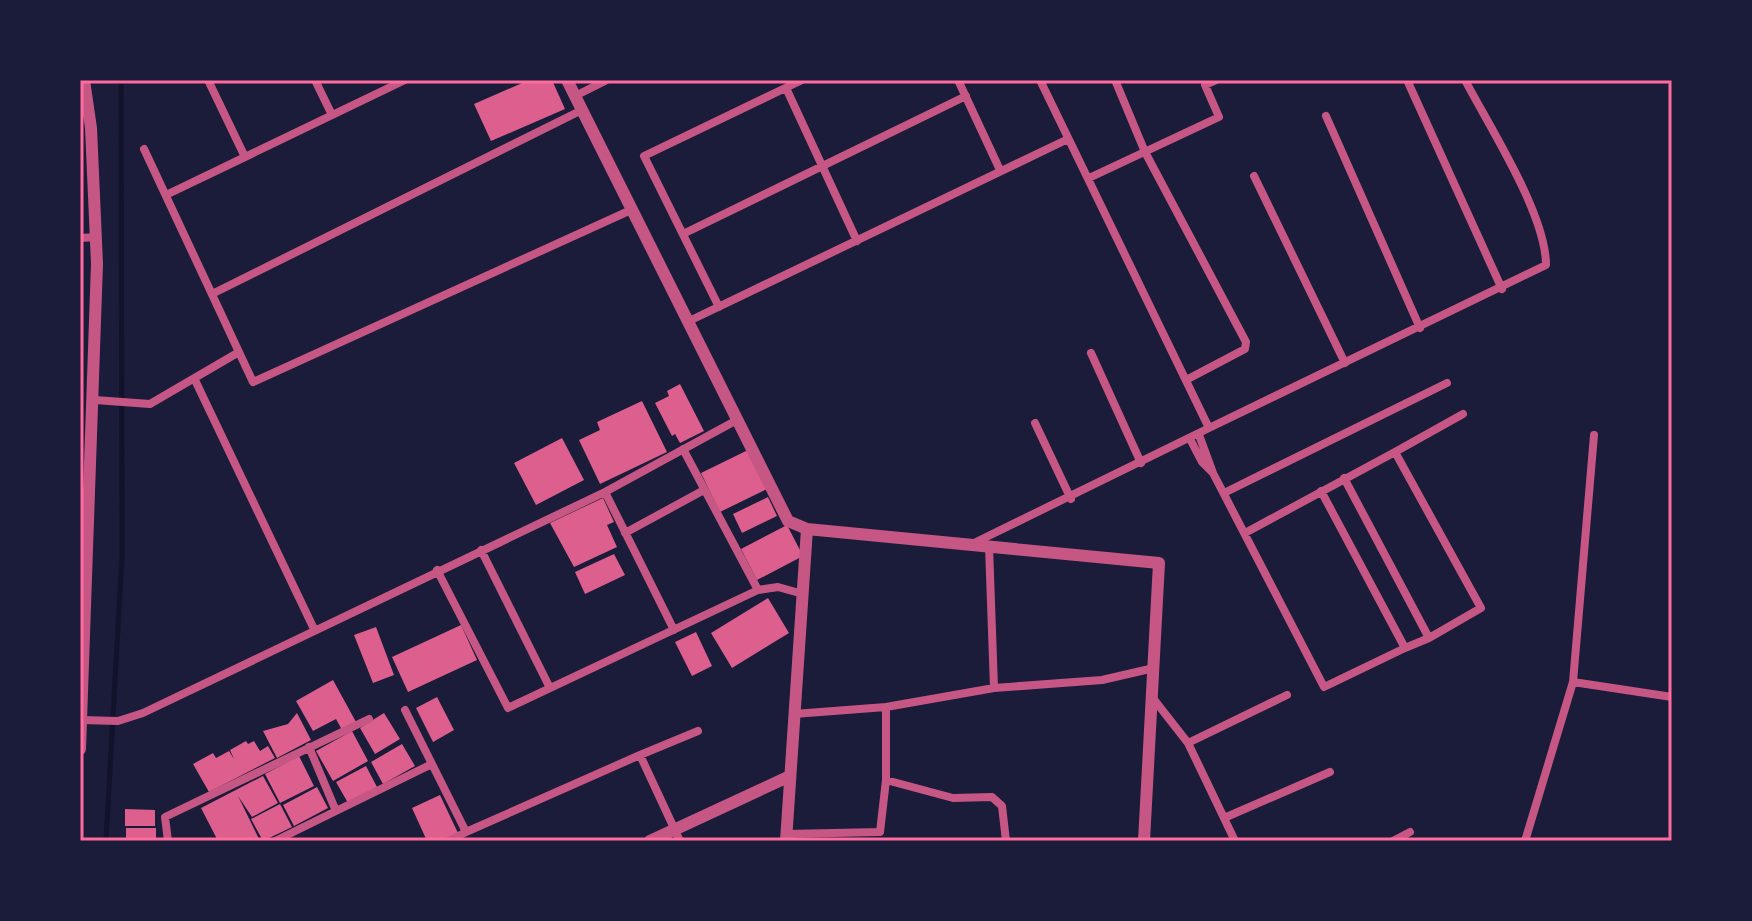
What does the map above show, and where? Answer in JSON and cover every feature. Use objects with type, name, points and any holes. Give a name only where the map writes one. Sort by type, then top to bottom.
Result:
[{"type":"street","points":[[84,80],[97,237],[95,400],[87,424],[81,704],[87,721]]},
{"type":"street","points":[[208,80],[245,157]]},
{"type":"street","points":[[315,80],[332,115]]},
{"type":"street","points":[[166,195],[405,80]]},
{"type":"street","points":[[567,80],[788,521],[807,529],[1159,563],[1144,841]]},
{"type":"street","points":[[575,96],[605,80]]},
{"type":"street","points":[[719,307],[644,156],[802,80]]},
{"type":"street","points":[[958,80],[1000,170]]},
{"type":"street","points":[[1040,80],[1209,428]]},
{"type":"street","points":[[1115,80],[1145,152],[1246,342],[1245,349],[1186,380]]},
{"type":"street","points":[[1089,178],[1219,117],[1204,82],[1216,80]]},
{"type":"street","points":[[1407,80],[1502,289]]},
{"type":"street","points":[[971,545],[1071,499],[1209,428],[1502,289],[1546,265],[1546,251],[1512,168],[1465,80]]},
{"type":"street","points":[[786,88],[857,241]]},
{"type":"street","points":[[683,234],[966,96]]},
{"type":"street","points":[[212,294],[582,110]]},
{"type":"street","points":[[1326,116],[1420,328]]},
{"type":"street","points":[[687,322],[1068,139]]},
{"type":"street","points":[[144,149],[253,382],[631,210]]},
{"type":"street","points":[[1254,176],[1345,363]]},
{"type":"street","points":[[80,238],[97,237]]},
{"type":"street","points":[[95,400],[150,404],[239,352]]},
{"type":"street","points":[[1091,353],[1141,463]]},
{"type":"street","points":[[194,378],[314,629]]},
{"type":"street","points":[[1224,493],[1447,383]]},
{"type":"street","points":[[1245,533],[1463,414]]},
{"type":"street","points":[[87,721],[118,721],[143,713],[605,492],[737,420]]},
{"type":"street","points":[[1035,423],[1071,499]]},
{"type":"street","points":[[1199,435],[1213,473],[1324,687],[1429,638],[1481,608],[1395,452]]},
{"type":"street","points":[[1525,841],[1573,682],[1594,435]]},
{"type":"street","points":[[1190,439],[1202,462],[1213,473]]},
{"type":"street","points":[[683,449],[758,590]]},
{"type":"street","points":[[1344,478],[1429,638]]},
{"type":"street","points":[[625,533],[704,490]]},
{"type":"street","points":[[1321,491],[1405,648]]},
{"type":"street","points":[[605,492],[674,630]]},
{"type":"street","points":[[807,529],[786,838],[880,832],[886,780],[886,707]]},
{"type":"street","points":[[989,546],[994,688]]},
{"type":"street","points":[[481,550],[550,688]]},
{"type":"street","points":[[437,570],[508,708],[758,590],[778,587],[803,594]]},
{"type":"street","points":[[794,714],[886,707],[994,688],[1102,680],[1154,668]]},
{"type":"street","points":[[1573,682],[1672,697]]},
{"type":"street","points":[[1188,743],[1287,695]]},
{"type":"street","points":[[1152,697],[1188,743],[1235,841]]},
{"type":"street","points":[[405,710],[466,832]]},
{"type":"street","points":[[168,841],[165,817],[369,719]]},
{"type":"street","points":[[80,749],[80,731],[87,721]]},
{"type":"street","points":[[449,841],[698,731]]},
{"type":"street","points":[[309,747],[336,811]]},
{"type":"street","points":[[640,755],[678,835]]},
{"type":"street","points":[[275,841],[432,764]]},
{"type":"street","points":[[1224,818],[1330,772]]},
{"type":"street","points":[[650,841],[678,835],[790,776]]},
{"type":"street","points":[[886,780],[953,798],[992,797],[1002,806],[1006,841]]},
{"type":"street","points":[[1393,841],[1410,832]]},
{"type":"building","points":[[529,80],[552,80],[565,109],[491,141],[474,104]]},
{"type":"building","points":[[680,384],[704,431],[680,443],[675,434],[672,436],[655,403],[669,396],[667,391]]},
{"type":"building","points":[[642,401],[667,452],[600,484],[579,440],[600,430],[597,422]]},
{"type":"building","points":[[562,438],[584,480],[536,505],[514,463]]},
{"type":"building","points":[[748,450],[767,489],[720,512],[701,473]]},
{"type":"building","points":[[768,497],[777,516],[742,533],[733,514]]},
{"type":"building","points":[[603,498],[614,522],[607,525],[617,547],[574,567],[550,523]]},
{"type":"building","points":[[787,525],[803,556],[757,580],[741,549]]},
{"type":"building","points":[[614,554],[625,575],[585,594],[575,572]]},
{"type":"building","points":[[768,598],[789,633],[732,668],[711,633]]},
{"type":"building","points":[[461,625],[477,660],[408,692],[392,657]]},
{"type":"building","points":[[376,627],[394,675],[373,683],[354,635]]},
{"type":"building","points":[[696,632],[712,666],[692,676],[675,642]]},
{"type":"building","points":[[333,680],[356,722],[342,730],[336,719],[313,731],[296,701]]},
{"type":"building","points":[[437,697],[454,730],[433,742],[416,708]]},
{"type":"building","points":[[297,713],[311,740],[277,758],[263,731],[288,724]]},
{"type":"building","points":[[384,713],[400,739],[375,754],[360,728]]},
{"type":"building","points":[[352,731],[368,761],[333,781],[316,751]]},
{"type":"building","points":[[246,741],[248,744],[254,741],[260,751],[268,746],[275,758],[209,792],[193,764],[213,753],[216,758],[229,751],[234,759],[230,750]]},
{"type":"building","points":[[402,744],[415,766],[383,784],[371,762]]},
{"type":"building","points":[[299,756],[314,786],[280,803],[265,774]]},
{"type":"building","points":[[366,766],[377,787],[348,803],[336,782]]},
{"type":"building","points":[[263,776],[278,803],[252,817],[238,796],[260,841],[218,841],[201,808]]},
{"type":"building","points":[[317,787],[328,808],[294,826],[283,805]]},
{"type":"building","points":[[440,795],[458,833],[440,841],[427,841],[412,808]]},
{"type":"building","points":[[280,804],[292,827],[263,841],[251,819]]},
{"type":"building","points":[[125,809],[155,810],[155,826],[125,826]]},
{"type":"building","points":[[126,828],[156,828],[156,841],[126,841]]},
{"type":"waterway","points":[[106,841],[122,556],[121,80]]}]
